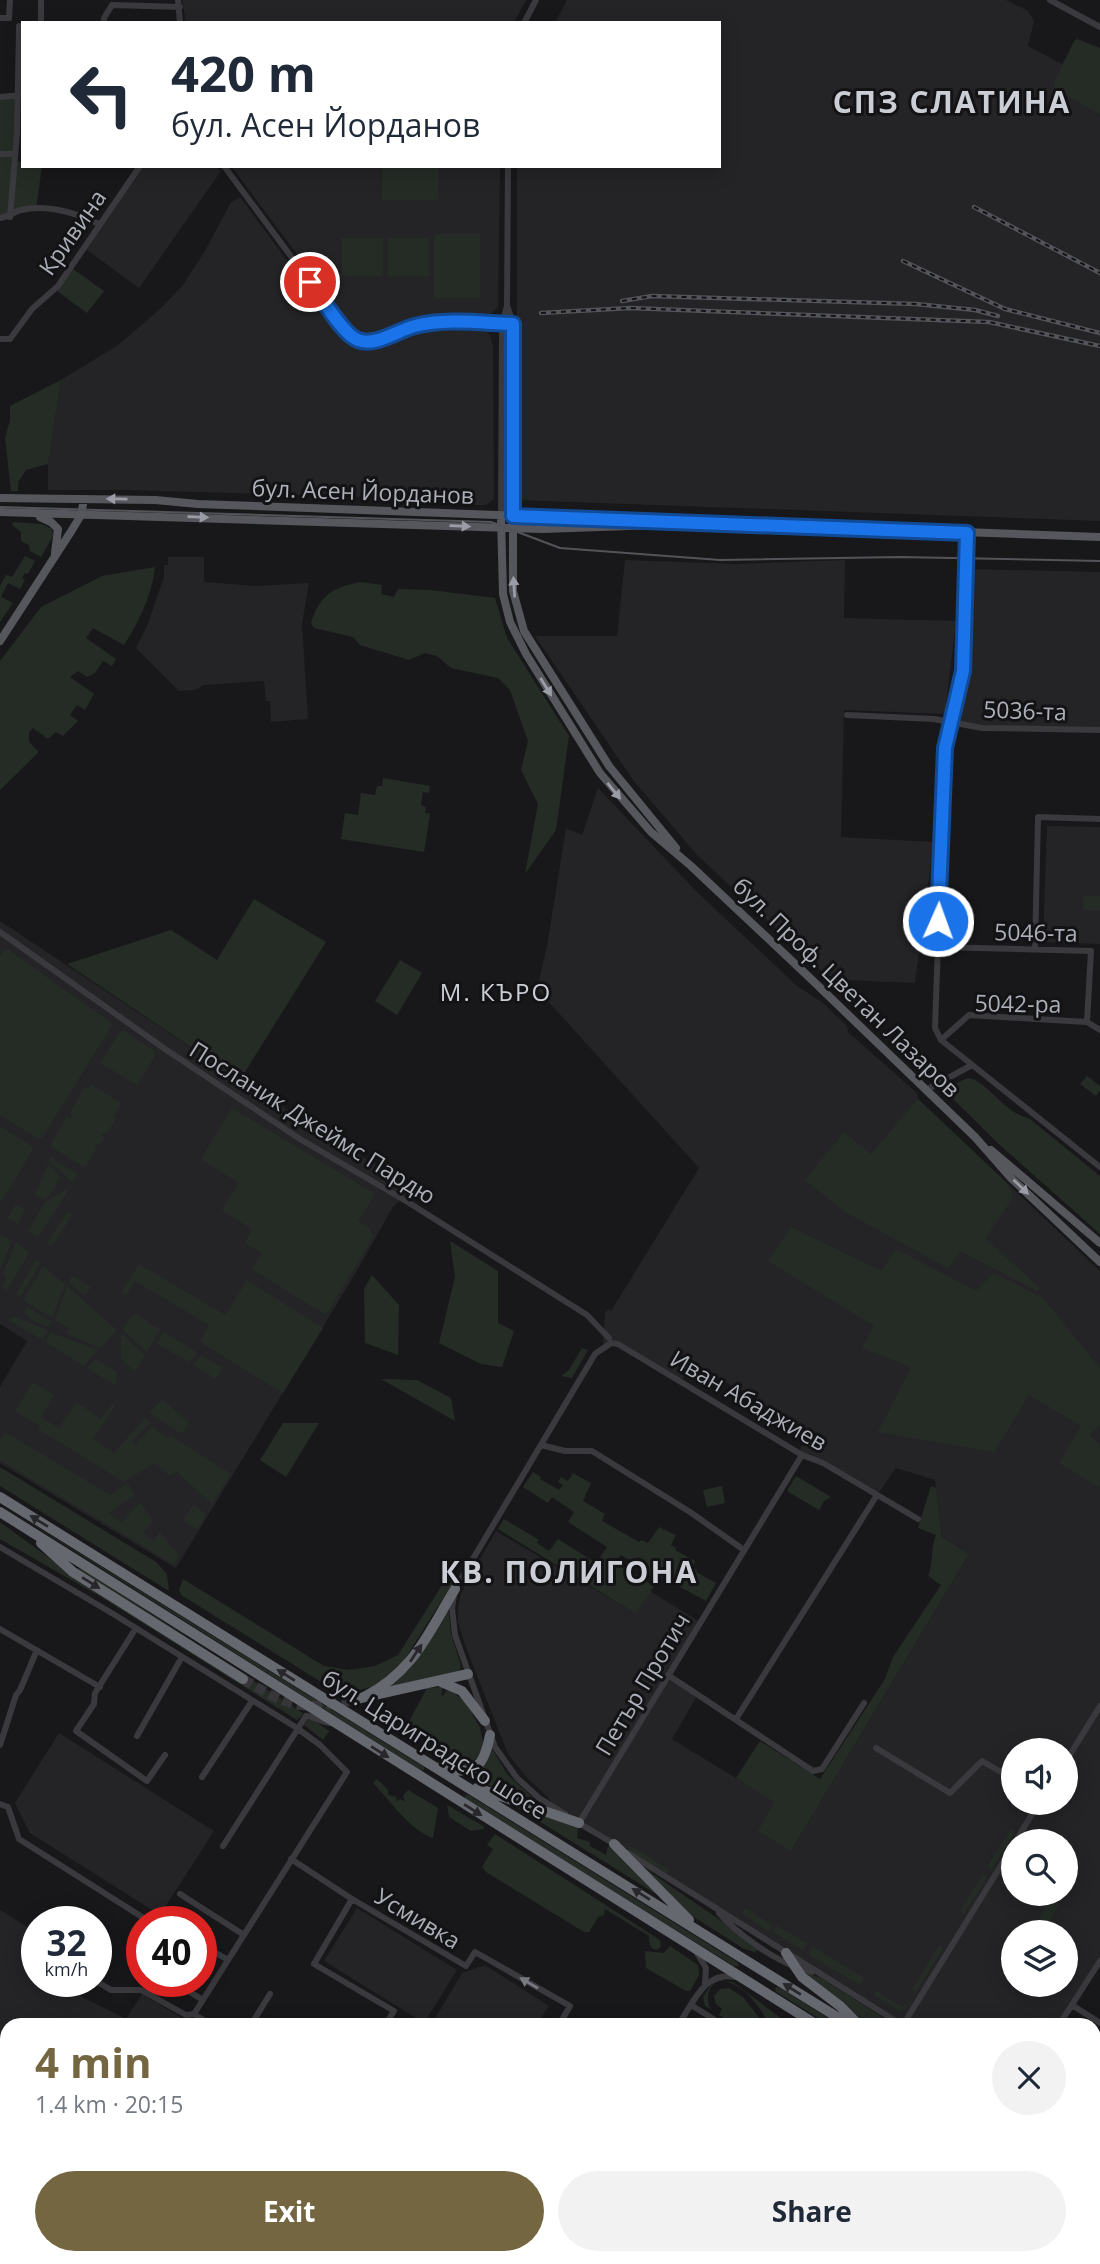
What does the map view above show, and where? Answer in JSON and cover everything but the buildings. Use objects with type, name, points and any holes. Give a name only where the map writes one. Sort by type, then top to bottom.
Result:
[{"type":"highway","name":"бул. Цариградско шосе","points":[[0,1497],[839,2018]]},
{"type":"highway","name":"бул. Цариградско шосе","points":[[0,1512],[806,2018]]},
{"type":"highway","points":[[20,1524],[73,1572],[243,1679]]},
{"type":"highway","points":[[455,1589],[405,1668],[381,1688],[360,1698],[468,1674]]},
{"type":"highway","points":[[434,1682],[447,1683],[462,1691],[485,1721]]},
{"type":"highway","points":[[427,1762],[457,1771],[473,1769],[484,1758],[489,1735]]},
{"type":"highway","points":[[460,1783],[579,1823]]},
{"type":"highway","points":[[614,1844],[699,1930]]},
{"type":"highway","points":[[786,1952],[808,1983],[852,2018]]},
{"type":"main road","name":"бул. Асен Йорданов","points":[[0,498],[155,500],[501,516],[1100,537]]},
{"type":"main road","points":[[0,641],[81,515],[84,499]]},
{"type":"main road","name":"бул. Асен Йорданов","points":[[0,512],[543,529],[698,523]]},
{"type":"main road","points":[[27,514],[47,519],[55,526],[58,533],[54,557]]},
{"type":"main road","name":"бул. Проф. Цветан Лазаров","points":[[501,516],[503,594],[515,634],[600,773],[651,832],[691,866],[926,1090],[975,1137],[1011,1178],[1100,1262]]},
{"type":"main road","name":"бул. Проф. Цветан Лазаров","points":[[513,516],[513,591],[524,631],[610,766],[691,866]]},
{"type":"main road","name":"бул. Проф. Цветан Лазаров","points":[[975,1137],[1100,1243]]},
{"type":"street","points":[[0,18],[9,18],[10,0]]},
{"type":"street","points":[[41,0],[41,21]]},
{"type":"street","points":[[525,21],[536,0]]},
{"type":"street","points":[[1050,0],[1100,27]]},
{"type":"street","points":[[104,21],[112,3],[179,3],[180,21]]},
{"type":"street","points":[[10,217],[15,154],[20,135],[19,26]]},
{"type":"street","points":[[0,97],[20,95]]},
{"type":"street","points":[[0,154],[15,154]]},
{"type":"street","name":"Кривина","points":[[0,339],[10,339],[32,309],[58,286],[139,168]]},
{"type":"street","points":[[225,168],[347,332],[357,340],[369,342],[425,323],[513,324]]},
{"type":"street","points":[[507,306],[509,168]]},
{"type":"street","points":[[0,218],[10,217],[20,210],[60,210],[99,224]]},
{"type":"street","name":"бул. Проф. Цветан Лазаров","points":[[501,516],[502,324],[507,306]]},
{"type":"street","name":"бул. Проф. Цветан Лазаров","points":[[507,306],[513,324],[513,516]]},
{"type":"street","points":[[967,533],[963,671],[945,748],[935,1028],[941,1040],[1100,1167]]},
{"type":"street","name":"5036-та","points":[[847,715],[908,717],[982,728],[1100,730]]},
{"type":"street","points":[[1035,950],[1038,817],[1100,818]]},
{"type":"street","name":"Посланик Джеймс Пардю","points":[[0,932],[165,1049],[300,1139],[406,1201],[587,1315],[609,1338]]},
{"type":"street","name":"5046-та","points":[[937,947],[1091,951],[1087,1022]]},
{"type":"street","name":"5042-ра","points":[[941,1040],[969,1016],[1087,1022],[1100,1030]]},
{"type":"street","points":[[926,1090],[972,1065]]},
{"type":"street","name":"Иван Абаджиев","points":[[541,1445],[595,1354],[611,1343],[618,1344],[802,1455],[823,1463],[918,1519]]},
{"type":"street","points":[[455,1589],[541,1445],[565,1451],[592,1451],[690,1512],[744,1550]]},
{"type":"street","name":"Петър Протич","points":[[579,1823],[802,1455]]},
{"type":"street","points":[[736,1719],[877,1495]]},
{"type":"street","points":[[0,1547],[297,1728],[320,1745],[347,1772],[194,2014]]},
{"type":"street","name":"бул. Цариградско шосе","points":[[455,1589],[452,1622],[468,1674],[489,1735],[517,1778],[539,1798],[892,2018]]},
{"type":"street","points":[[136,1628],[95,1693],[94,1704],[76,1731],[147,1781],[165,1755]]},
{"type":"street","points":[[0,1629],[100,1687]]},
{"type":"street","points":[[0,1745],[16,1695],[37,1650]]},
{"type":"street","points":[[137,1736],[182,1657]]},
{"type":"street","points":[[668,1675],[813,1771],[822,1769],[864,1703]]},
{"type":"street","points":[[202,1777],[252,1700]]},
{"type":"street","points":[[1078,1742],[1100,1706]]},
{"type":"street","points":[[223,1846],[307,1716],[323,1724],[334,1723]]},
{"type":"street","points":[[876,1748],[950,1793],[982,1761],[1001,1772]]},
{"type":"street","points":[[0,1804],[8,1807],[19,1839],[126,1907]]},
{"type":"street","name":"Усмивка","points":[[291,1859],[352,1899],[466,1966],[475,1952],[570,2006],[563,2018]]},
{"type":"street","points":[[907,2018],[1001,1866]]},
{"type":"street","points":[[180,1894],[244,1935]]},
{"type":"street","name":"Усмивка","points":[[352,1899],[314,1964],[394,2011],[390,2018]]},
{"type":"street","name":"бул. Цариградско шосе","points":[[714,1907],[726,1921],[776,1957],[796,1968],[827,1978]]},
{"type":"street","points":[[683,2018],[705,1983],[707,1971],[691,1946]]},
{"type":"street","points":[[217,1953],[228,1960]]},
{"type":"street","points":[[1064,2018],[1100,1961]]},
{"type":"street","points":[[705,1983],[720,1975],[744,1978]]},
{"type":"street","points":[[112,1990],[141,1990],[186,2015],[194,2014],[200,2018]]},
{"type":"street","points":[[255,2018],[270,1994]]},
{"type":"street","points":[[198,1997],[203,2000]]},
{"type":"street","points":[[691,2005],[712,2018]]},
{"type":"street","points":[[1072,2005],[1092,2018]]},
{"type":"shaded area","points":[[182,0],[526,0],[515,21],[186,21]]},
{"type":"shaded area","points":[[567,0],[1006,0],[1028,11],[1034,21],[1028,46],[1062,64],[1077,39],[1100,48],[1100,521],[517,500],[517,168],[721,168],[721,21],[556,21]]},
{"type":"shaded area","points":[[1077,39],[1100,48],[1100,114],[1055,89],[1054,84]]},
{"type":"shaded area","points":[[18,95],[14,161],[21,162],[21,168],[42,168],[36,209],[0,218],[0,97]]},
{"type":"shaded area","points":[[139,168],[217,168],[221,171],[139,288],[84,248]]},
{"type":"shaded area","points":[[232,168],[500,168],[498,307],[489,316],[414,319],[366,337],[356,333]]},
{"type":"shaded area","points":[[382,168],[438,168],[439,200],[382,200]]},
{"type":"shaded area","points":[[240,197],[346,340],[356,346],[374,348],[427,328],[484,329],[490,335],[493,347],[494,499],[486,505],[457,505],[431,499],[48,490],[48,464],[61,380],[118,345],[159,310],[183,285],[231,202]]},
{"type":"shaded area","points":[[434,234],[480,234],[480,298],[434,298]]},
{"type":"shaded area","points":[[342,238],[383,238],[383,276],[342,276]]},
{"type":"shaded area","points":[[388,238],[429,238],[429,276],[388,276]]},
{"type":"shaded area","points":[[73,269],[104,291],[87,313],[57,291]]},
{"type":"shaded area","points":[[61,380],[48,464],[26,470],[18,482],[18,491],[11,491],[5,438],[10,420],[10,406]]},
{"type":"shaded area","points":[[13,522],[42,524],[52,529],[53,536],[41,557],[30,551],[29,545],[21,541],[21,532],[12,525]]},
{"type":"shaded area","points":[[25,556],[35,561],[28,574],[25,573],[22,578],[25,580],[20,589],[8,583],[1,597],[13,603],[0,622],[0,586],[6,575],[12,577]]},
{"type":"shaded area","points":[[168,557],[204,557],[204,582],[256,586],[309,583],[302,624],[308,719],[271,722],[270,701],[266,701],[264,681],[204,685],[195,690],[179,691],[136,648],[147,626],[164,577],[164,565],[168,565]]},
{"type":"shaded area","points":[[625,560],[737,564],[845,560],[844,618],[956,621],[945,714],[844,710],[841,837],[934,842],[915,983],[842,980],[842,990],[697,855],[633,780],[535,636],[617,636]]},
{"type":"shaded area","points":[[155,567],[144,608],[124,645],[93,628],[86,638],[116,659],[112,666],[103,661],[95,673],[87,677],[78,671],[70,677],[94,694],[85,710],[77,705],[70,715],[78,721],[63,736],[56,732],[48,739],[33,728],[29,732],[29,742],[39,752],[0,790],[0,661],[41,607],[102,576]]},
{"type":"shaded area","points":[[966,569],[1100,572],[1100,730],[982,728],[949,723],[963,671]]},
{"type":"shaded area","points":[[360,582],[382,585],[381,594],[394,597],[398,589],[495,598],[507,638],[569,736],[556,830],[525,874],[538,804],[521,770],[528,741],[510,690],[498,678],[451,668],[437,656],[425,653],[409,660],[360,645],[353,637],[314,628],[311,623],[315,613],[328,594]]},
{"type":"shaded area","points":[[383,778],[430,786],[429,793],[423,792],[421,805],[426,807],[425,813],[430,814],[424,852],[341,839],[345,813],[358,815],[361,793],[375,795],[377,786],[382,786]]},
{"type":"shaded area","points":[[598,788],[696,891],[797,986],[822,1002],[847,1026],[848,1032],[917,1093],[918,1099],[1100,1271],[1100,1960],[1078,1995],[1078,1920],[1001,1920],[1001,1997],[1077,1997],[1063,2018],[891,2018],[556,1809],[508,1754],[458,1622],[461,1593],[496,1531],[636,1614],[650,1591],[700,1622],[668,1675],[698,1694],[672,1739],[775,1802],[791,1851],[969,1554],[942,1537],[935,1480],[896,1468],[877,1495],[823,1463],[802,1455],[800,1449],[809,1433],[699,1366],[679,1381],[618,1344],[603,1348],[605,1313],[608,1309],[611,1311],[699,1168],[537,989],[547,946],[566,828],[582,835]]},
{"type":"shaded area","points":[[1047,826],[1100,827],[1100,944],[1043,942]]},
{"type":"shaded area","points":[[1083,896],[1100,896],[1100,910],[1083,910]]},
{"type":"shaded area","points":[[254,899],[326,942],[240,1080],[67,964],[171,930],[217,960]]},
{"type":"shaded area","points":[[0,921],[240,1080],[413,1188],[393,1207],[176,1568],[0,1463],[0,1387],[27,1341],[0,1324]]},
{"type":"shaded area","points":[[4,950],[9,950],[110,1022],[111,1027],[42,1138],[37,1138],[0,1115],[0,956]]},
{"type":"shaded area","points":[[400,960],[422,973],[397,1015],[375,1001]]},
{"type":"shaded area","points":[[124,1031],[154,1051],[155,1056],[137,1085],[100,1063],[119,1033]]},
{"type":"shaded area","points":[[1087,1076],[1100,1086],[1096,1096],[1080,1084]]},
{"type":"shaded area","points":[[968,1078],[982,1084],[1011,1110],[1030,1119],[1100,1176],[1100,1234],[1001,1146],[950,1096],[948,1087]]},
{"type":"shaded area","points":[[92,1085],[121,1103],[113,1116],[116,1119],[106,1134],[103,1133],[101,1136],[104,1138],[99,1145],[96,1144],[97,1148],[83,1167],[51,1144],[67,1117],[70,1119],[73,1115],[70,1112],[85,1087],[89,1089]]},
{"type":"shaded area","points":[[918,1099],[1007,1183],[1013,1198],[985,1238],[1040,1288],[1037,1291],[960,1251],[948,1268],[845,1212],[805,1180],[844,1132],[871,1154]]},
{"type":"shaded area","points":[[232,1108],[375,1194],[358,1221],[370,1229],[373,1237],[326,1315],[252,1269],[262,1253],[245,1243],[252,1229],[222,1210],[239,1183],[201,1159]]},
{"type":"shaded area","points":[[0,1126],[32,1146],[33,1150],[0,1203]]},
{"type":"shaded area","points":[[50,1157],[77,1174],[73,1183],[49,1161]]},
{"type":"shaded area","points":[[48,1164],[60,1177],[50,1195],[44,1199],[35,1195]]},
{"type":"shaded area","points":[[70,1188],[38,1237],[28,1231],[46,1201]]},
{"type":"shaded area","points":[[15,1205],[25,1209],[18,1224],[7,1218]]},
{"type":"shaded area","points":[[66,1214],[73,1214],[52,1246],[47,1243]]},
{"type":"shaded area","points":[[791,1227],[881,1271],[896,1249],[976,1291],[994,1273],[1043,1298],[1100,1368],[1100,1425],[1089,1435],[1100,1445],[1100,1488],[1059,1463],[1081,1426],[1029,1395],[994,1452],[878,1432],[911,1367],[862,1348],[874,1326],[768,1261]]},
{"type":"shaded area","points":[[0,1235],[12,1240],[0,1270]]},
{"type":"shaded area","points":[[450,1241],[498,1271],[498,1323],[514,1331],[502,1367],[481,1364],[439,1343],[455,1277]]},
{"type":"shaded area","points":[[16,1242],[29,1253],[7,1290],[2,1287],[7,1277],[3,1274]]},
{"type":"shaded area","points":[[36,1260],[41,1263],[20,1297],[16,1294]]},
{"type":"shaded area","points":[[139,1264],[225,1315],[247,1280],[323,1328],[283,1393],[200,1342],[209,1325],[135,1281],[126,1296],[121,1293]]},
{"type":"shaded area","points":[[43,1266],[65,1284],[52,1318],[23,1300]]},
{"type":"shaded area","points":[[72,1275],[91,1287],[84,1296],[69,1282]]},
{"type":"shaded area","points":[[372,1275],[399,1305],[398,1355],[365,1343],[364,1289]]},
{"type":"shaded area","points":[[67,1286],[117,1330],[101,1348],[67,1334],[69,1328],[55,1320]]},
{"type":"shaded area","points":[[27,1307],[51,1321],[48,1327],[24,1313]]},
{"type":"shaded area","points":[[135,1313],[160,1330],[147,1352],[122,1329]]},
{"type":"shaded area","points":[[13,1316],[48,1330],[43,1340],[10,1321]]},
{"type":"shaded area","points":[[50,1332],[98,1350],[84,1366],[46,1342]]},
{"type":"shaded area","points":[[164,1332],[198,1353],[189,1362],[157,1344]]},
{"type":"shaded area","points":[[121,1333],[145,1356],[135,1372],[121,1359]]},
{"type":"shaded area","points":[[582,1348],[588,1350],[572,1378],[561,1376],[569,1370]]},
{"type":"shaded area","points":[[201,1355],[223,1368],[216,1379],[193,1365]]},
{"type":"shaded area","points":[[95,1359],[117,1372],[116,1386],[87,1368]]},
{"type":"shaded area","points":[[381,1379],[417,1380],[451,1398],[455,1421]]},
{"type":"shaded area","points":[[33,1382],[54,1395],[41,1417],[59,1428],[76,1402],[101,1419],[112,1404],[115,1406],[93,1439],[114,1453],[145,1418],[151,1422],[132,1442],[135,1445],[152,1427],[231,1474],[212,1504],[176,1471],[170,1476],[154,1463],[124,1482],[38,1429],[40,1426],[15,1411]]},
{"type":"shaded area","points":[[162,1399],[189,1423],[182,1434],[149,1413]]},
{"type":"shaded area","points":[[283,1423],[319,1423],[286,1477],[260,1460]]},
{"type":"shaded area","points":[[5,1432],[110,1495],[127,1483],[135,1495],[109,1513],[121,1523],[140,1502],[153,1521],[143,1533],[153,1541],[160,1532],[179,1555],[173,1564],[0,1460],[0,1440]]},
{"type":"shaded area","points":[[0,1467],[156,1562],[167,1574],[169,1591],[0,1486]]},
{"type":"shaded area","points":[[533,1472],[559,1490],[563,1485],[558,1482],[561,1477],[568,1481],[573,1473],[591,1483],[583,1501],[605,1514],[602,1521],[639,1542],[642,1540],[648,1543],[659,1527],[676,1535],[671,1545],[675,1550],[695,1561],[692,1567],[696,1572],[716,1583],[706,1601],[662,1577],[659,1580],[646,1573],[645,1561],[639,1557],[634,1562],[620,1555],[616,1563],[654,1586],[636,1614],[498,1529],[504,1519],[539,1540],[537,1543],[549,1551],[558,1539],[596,1563],[607,1547],[568,1522],[574,1512],[552,1497],[548,1503],[523,1487]]},
{"type":"shaded area","points":[[796,1476],[831,1497],[824,1501],[819,1510],[787,1491]]},
{"type":"shaded area","points":[[722,1486],[725,1503],[707,1507],[703,1490]]},
{"type":"shaded area","points":[[931,1486],[936,1488],[942,1537],[969,1554],[791,1851],[758,1831],[774,1802],[736,1778],[760,1741],[820,1779],[885,1679],[893,1657],[941,1585],[928,1576],[936,1535],[918,1528]]},
{"type":"shaded area","points":[[0,1504],[424,1767],[424,1770],[422,1771]]},
{"type":"shaded area","points":[[194,1504],[206,1515],[197,1530],[183,1520]]},
{"type":"shaded area","points":[[0,1522],[74,1576],[78,1568],[84,1570],[304,1714],[297,1720],[106,1600],[0,1539]]},
{"type":"shaded area","points":[[449,1574],[456,1578],[403,1662],[378,1685],[342,1695],[181,1595],[179,1590],[183,1579],[324,1666],[349,1670],[375,1666],[398,1655]]},
{"type":"shaded area","points":[[448,1607],[451,1634],[461,1666],[459,1671],[391,1685]]},
{"type":"shaded area","points":[[443,1687],[443,1696],[447,1690],[455,1691],[455,1694],[463,1697],[480,1728],[484,1747],[479,1756],[468,1765],[456,1765],[442,1758],[434,1753],[438,1747],[406,1727],[427,1688]]},
{"type":"shaded area","points":[[312,1719],[329,1731],[323,1740],[304,1725]]},
{"type":"shaded area","points":[[59,1733],[214,1831],[166,1906],[146,1906],[30,1833],[15,1803]]},
{"type":"shaded area","points":[[491,1747],[507,1774],[535,1800],[490,1786],[467,1774]]},
{"type":"shaded area","points":[[377,1779],[388,1790],[388,1795],[397,1797],[397,1801],[400,1799],[405,1802],[403,1796],[408,1790],[438,1808],[433,1838],[416,1829],[401,1814],[373,1783]]},
{"type":"shaded area","points":[[467,1794],[737,1962],[739,1966],[734,1966],[464,1798]]},
{"type":"shaded area","points":[[505,1800],[578,1827],[577,1838],[590,1842],[590,1846],[606,1855],[608,1846],[661,1897]]},
{"type":"shaded area","points":[[447,1805],[484,1829],[471,1831],[449,1817]]},
{"type":"shaded area","points":[[495,1834],[660,1940],[661,1947],[656,1950],[652,1948],[649,1936],[605,1909],[604,1915],[598,1917],[589,1932],[584,1932],[486,1872],[482,1867],[493,1849],[487,1845]]},
{"type":"shaded area","points":[[1001,1845],[1001,1855],[992,1870],[987,1867]]},
{"type":"shaded area","points":[[627,1846],[635,1848],[670,1871],[666,1873],[630,1851]]},
{"type":"shaded area","points":[[637,1863],[774,1957],[772,1959],[757,1950],[755,1952],[744,1949],[683,1910]]},
{"type":"shaded area","points":[[983,1874],[987,1877],[964,1914],[960,1911]]},
{"type":"shaded area","points":[[1046,1906],[1058,1906],[1051,1920],[1038,1920]]},
{"type":"shaded area","points":[[357,1908],[457,1970],[427,2018],[416,2018],[324,1961]]},
{"type":"shaded area","points":[[747,1909],[772,1925],[768,1931],[744,1915],[743,1911]]},
{"type":"shaded area","points":[[0,1910],[21,1923],[21,1997],[82,1997],[124,2018],[0,2018]]},
{"type":"shaded area","points":[[777,1926],[807,1943],[803,1950],[773,1932]]},
{"type":"shaded area","points":[[939,1945],[943,1948],[916,1992],[912,1990]]},
{"type":"shaded area","points":[[670,1946],[698,1965],[699,1975],[690,1991],[646,1968],[645,1951],[664,1953]]},
{"type":"shaded area","points":[[812,1946],[864,1978],[860,1985],[809,1955]]},
{"type":"shaded area","points":[[485,1965],[549,2006],[541,2018],[435,2018],[462,1973]]},
{"type":"shaded area","points":[[802,1971],[821,1978],[884,2018],[861,2018],[809,1981]]},
{"type":"shaded area","points":[[719,1980],[733,1982],[781,2018],[765,2018],[748,1995],[725,1981],[711,1987],[708,1997],[711,2009],[705,2006],[703,1997],[712,1983]]},
{"type":"shaded area","points":[[776,1987],[780,1988],[828,2018],[818,2018],[775,1991]]},
{"type":"shaded area","points":[[729,1988],[743,1997],[760,2018],[724,2018],[719,2015],[722,2009],[716,2004],[714,1996],[720,1989]]},
{"type":"shaded area","points":[[875,1990],[902,2007],[915,1995],[907,2008],[900,2011],[874,1995]]},
{"type":"shaded area","points":[[140,1997],[147,1997],[182,2018],[127,2018]]},
{"type":"tunnel","points":[[243,1679],[273,1696],[297,1704],[322,1705],[356,1699]]},
{"type":"tram line","points":[[0,507],[491,522],[560,548],[720,560],[900,557],[1100,561]]},
{"type":"railway","points":[[974,207],[1100,273]]},
{"type":"railway","points":[[903,261],[1005,309],[1100,333]]},
{"type":"railway","points":[[622,301],[652,296],[916,304],[975,310],[998,316]]},
{"type":"railway","points":[[541,313],[630,308],[989,322],[1100,346]]},
{"type":"district","name":"СПЗ СЛАТИНА","points":[[952,101]]},
{"type":"district","name":"М. КЪРО","points":[[496,991]]},
{"type":"district","name":"КВ. ПОЛИГОНА","points":[[569,1571]]},
{"type":"route","points":[[310,282],[347,332],[357,340],[369,342],[425,323],[513,324],[513,516],[967,533],[963,671],[945,748],[938,921]]}]
